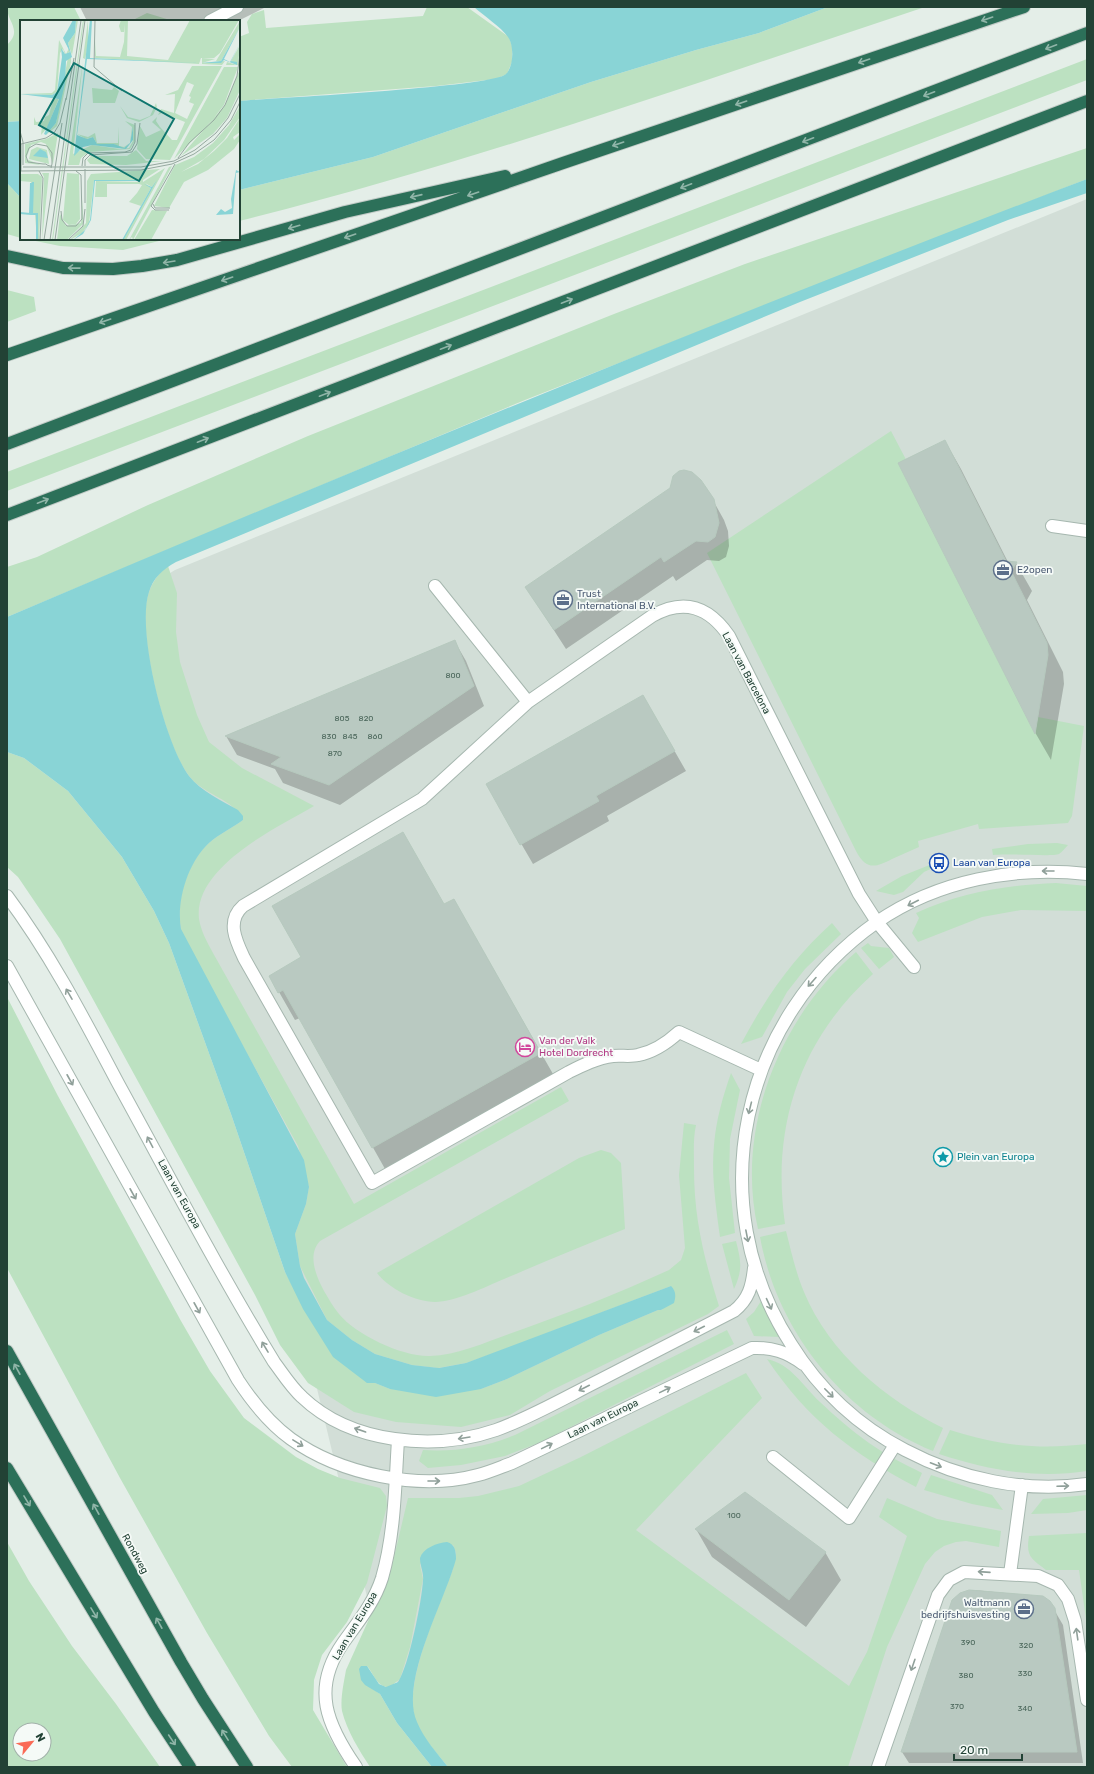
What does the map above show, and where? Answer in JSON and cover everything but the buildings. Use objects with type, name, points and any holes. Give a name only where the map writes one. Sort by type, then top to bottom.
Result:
[{"type":"highway","points":[[7,355],[563,163],[1024,7]]},
{"type":"highway","points":[[7,444],[1087,33]]},
{"type":"highway","points":[[7,515],[1087,101]]},
{"type":"highway","points":[[7,256],[63,268],[113,269],[177,260],[345,212],[563,163]]},
{"type":"highway","name":"Rondweg","points":[[7,1350],[185,1668],[247,1767]]},
{"type":"highway","points":[[7,1468],[154,1712],[190,1767]]},
{"type":"street","points":[[212,20],[237,7]]},
{"type":"street","points":[[1052,526],[1087,531]]},
{"type":"street","points":[[435,586],[528,702]]},
{"type":"street","name":"Laan van Barcelona","points":[[761,1070],[679,1032],[670,1040],[649,1052],[638,1055],[613,1056],[597,1060],[569,1072],[372,1183],[244,958],[234,933],[233,920],[235,915],[243,906],[422,799],[528,702],[661,611],[680,606],[701,610],[718,621],[729,636],[860,894],[877,922],[914,967]]},
{"type":"street","name":"Laan van Europa","points":[[1087,874],[1034,871],[978,879],[949,887],[920,899],[877,922],[843,950],[803,993],[782,1025],[761,1070],[750,1107],[744,1141],[741,1172],[743,1213],[754,1268],[778,1326],[803,1364],[847,1411],[895,1445],[951,1471],[982,1479],[1022,1485],[1045,1487],[1087,1484]]},
{"type":"street","name":"Laan van Europa","points":[[7,896],[34,934],[61,979],[259,1338],[290,1384],[303,1398],[321,1412],[340,1422],[367,1432],[398,1440],[436,1442],[472,1436],[495,1430],[536,1413],[734,1311],[741,1306],[750,1291],[754,1268]]},
{"type":"street","name":"Laan van Europa","points":[[7,966],[220,1348],[251,1400],[274,1425],[306,1448],[341,1464],[395,1478],[438,1481],[477,1476],[495,1470],[752,1348],[773,1348],[785,1353],[803,1364]]},
{"type":"street","name":"Laan van Europa","points":[[356,1767],[330,1723],[326,1709],[325,1686],[334,1659],[364,1615],[381,1579],[391,1538],[398,1440]]},
{"type":"street","points":[[773,1457],[849,1518],[895,1445]]},
{"type":"street","points":[[1010,1574],[1022,1485]]},
{"type":"street","points":[[878,1767],[933,1606],[943,1587],[956,1575],[964,1572],[1010,1574],[1044,1578],[1058,1585],[1068,1599],[1075,1621],[1087,1700]]},
{"type":"shaded area","points":[[1087,199],[1087,1767],[448,1767],[381,1655],[251,1114],[61,640],[175,570]]},
{"type":"green space","points":[[7,7],[74,7],[80,20],[20,20],[20,121],[7,122],[7,45],[12,40],[14,35],[13,26]]},
{"type":"green space","points":[[427,7],[467,7],[509,37],[512,46],[512,62],[507,74],[496,79],[436,86],[240,101],[240,37],[249,33],[247,22],[252,14],[264,10],[266,28],[423,16]]},
{"type":"green space","points":[[828,7],[925,7],[499,148],[413,174],[240,221],[240,190],[373,157],[591,82],[696,50],[759,33]]},
{"type":"green space","points":[[147,13],[170,20],[133,20]]},
{"type":"green space","points":[[1087,59],[1087,80],[7,491],[7,472]]},
{"type":"green space","points":[[1087,148],[1087,179],[525,400],[7,617],[7,567],[37,557],[148,505],[308,436],[614,314],[745,264]]},
{"type":"green space","points":[[7,183],[20,197],[20,238],[7,234]]},
{"type":"green space","points":[[31,240],[163,240],[123,250],[60,246]]},
{"type":"green space","points":[[7,290],[34,297],[36,311],[7,322]]},
{"type":"green space","points":[[891,431],[912,471],[904,474],[1035,734],[1038,717],[1084,726],[1072,816],[1068,823],[979,829],[978,824],[918,841],[919,847],[881,864],[871,866],[863,862],[856,851],[707,553]]},
{"type":"green space","points":[[168,566],[177,593],[176,632],[180,662],[197,715],[209,742],[242,768],[314,806],[260,837],[223,866],[209,882],[201,900],[199,919],[206,941],[354,1204],[561,1087],[569,1101],[320,1241],[314,1253],[314,1266],[321,1285],[331,1303],[347,1322],[368,1337],[394,1349],[407,1353],[430,1356],[470,1348],[610,1296],[669,1270],[681,1260],[685,1248],[679,1175],[684,1123],[696,1125],[694,1141],[694,1187],[698,1221],[704,1255],[719,1306],[708,1314],[550,1391],[510,1415],[461,1427],[396,1422],[354,1412],[308,1383],[280,1345],[255,1295],[60,939],[18,877],[7,867],[7,752],[24,758],[68,791],[122,857],[154,911],[169,943],[231,1114],[285,1272],[292,1285],[375,1383],[390,1389],[481,1389],[507,1379],[599,1335],[658,1310],[662,1310],[671,1286],[466,1363],[438,1368],[412,1365],[375,1354],[352,1340],[327,1320],[300,1266],[295,1234],[306,1204],[309,1187],[298,1146],[183,937],[180,925],[181,899],[188,874],[194,862],[209,843],[243,820],[233,807],[203,788],[190,777],[181,763],[172,743],[164,719],[151,668],[145,622],[146,605],[150,588],[159,574]]},
{"type":"green space","points":[[1057,843],[1068,845],[1059,854],[1055,855],[993,855],[992,849],[1028,844]]},
{"type":"green space","points":[[937,862],[937,866],[924,872],[903,892],[894,895],[876,891],[902,876]]},
{"type":"green space","points":[[1056,883],[1087,886],[1087,911],[1021,910],[982,917],[918,942],[912,933],[919,918],[916,913],[950,900],[1002,888]]},
{"type":"green space","points":[[832,923],[841,934],[805,969],[787,992],[762,1037],[741,1044],[760,1010],[781,979],[805,950]]},
{"type":"green space","points":[[868,943],[871,946],[889,948],[894,957],[879,969],[861,948]]},
{"type":"green space","points":[[856,952],[873,974],[848,999],[826,1027],[809,1056],[796,1087],[787,1119],[783,1153],[782,1188],[785,1224],[758,1229],[752,1191],[753,1153],[759,1115],[770,1078],[785,1042],[805,1009],[829,979]]},
{"type":"green space","points":[[7,997],[58,1096],[181,1321],[210,1371],[244,1418],[296,1457],[318,1469],[340,1478],[380,1488],[386,1496],[387,1506],[367,1583],[347,1622],[322,1655],[314,1680],[313,1710],[347,1767],[292,1767],[269,1736],[207,1633],[120,1478],[7,1268]]},
{"type":"green space","points":[[731,1073],[740,1090],[730,1139],[729,1178],[735,1233],[720,1237],[714,1191],[713,1156],[718,1117]]},
{"type":"green space","points":[[601,1150],[611,1153],[621,1163],[625,1229],[470,1294],[452,1300],[435,1302],[419,1300],[395,1289],[377,1273],[579,1158]]},
{"type":"green space","points":[[786,1231],[796,1270],[804,1292],[828,1335],[844,1354],[881,1389],[901,1404],[943,1428],[933,1451],[901,1435],[871,1416],[844,1392],[820,1366],[799,1337],[782,1305],[769,1272],[760,1237]]},
{"type":"green space","points":[[736,1241],[739,1254],[740,1271],[734,1289],[722,1244]]},
{"type":"green space","points":[[761,1301],[780,1337],[754,1336],[746,1319],[754,1312]]},
{"type":"green space","points":[[727,1330],[734,1344],[541,1442],[505,1456],[461,1465],[428,1468],[419,1461],[423,1450],[470,1448],[493,1443],[515,1435]]},
{"type":"green space","points":[[767,1359],[790,1371],[820,1402],[875,1447],[922,1473],[916,1487],[872,1462],[833,1433],[798,1400]]},
{"type":"green space","points":[[746,1373],[762,1398],[636,1530],[849,1686],[867,1652],[907,1536],[879,1517],[887,1498],[937,1519],[1001,1531],[999,1547],[966,1541],[956,1542],[944,1546],[935,1552],[925,1564],[887,1647],[848,1767],[448,1767],[422,1734],[416,1722],[413,1707],[414,1688],[418,1667],[424,1646],[453,1569],[456,1553],[453,1545],[436,1545],[426,1551],[420,1565],[423,1579],[410,1647],[400,1679],[390,1687],[386,1687],[376,1680],[367,1666],[373,1689],[380,1694],[397,1723],[432,1767],[370,1767],[354,1740],[344,1718],[342,1711],[342,1690],[346,1670],[391,1570],[408,1498],[459,1498],[478,1496],[519,1486],[581,1457]]},
{"type":"green space","points":[[950,1430],[1001,1443],[1018,1445],[1068,1446],[1087,1444],[1087,1471],[1049,1474],[1012,1472],[957,1460],[939,1454]]},
{"type":"green space","points":[[931,1475],[992,1495],[1003,1510],[972,1504],[924,1490]]},
{"type":"green space","points":[[1087,1495],[1087,1510],[1068,1513],[1031,1514],[1043,1499]]},
{"type":"green space","points":[[1087,1533],[1087,1626],[1079,1570],[1046,1570],[1030,1556],[1028,1543],[1029,1536]]},
{"type":"green space","points":[[7,1542],[29,1581],[72,1646],[116,1704],[160,1767],[7,1767]]},
{"type":"water","points":[[474,7],[828,7],[759,33],[696,50],[591,82],[373,157],[240,190],[240,101],[335,95],[492,79],[506,74],[512,61],[510,41],[501,29]]},
{"type":"water","points":[[20,121],[20,197],[7,183],[7,122]]},
{"type":"water","points":[[1087,179],[1087,193],[1008,220],[800,302],[176,562],[163,571],[153,582],[149,592],[146,610],[146,632],[155,686],[162,714],[171,739],[189,776],[199,786],[238,810],[243,816],[243,820],[209,843],[195,861],[185,883],[182,894],[180,906],[181,929],[304,1160],[309,1187],[306,1204],[295,1234],[300,1266],[304,1278],[327,1320],[352,1340],[375,1354],[412,1365],[439,1368],[466,1363],[671,1286],[675,1292],[674,1303],[661,1310],[599,1335],[507,1379],[481,1389],[436,1397],[390,1389],[375,1383],[367,1383],[333,1357],[303,1309],[285,1272],[231,1114],[169,943],[154,911],[122,857],[68,791],[24,758],[7,752],[7,617],[410,448],[680,338]]},
{"type":"water","points":[[447,1542],[452,1544],[456,1553],[456,1559],[426,1641],[414,1686],[413,1705],[417,1722],[427,1740],[448,1767],[432,1767],[397,1723],[380,1694],[365,1685],[361,1680],[359,1669],[361,1666],[367,1666],[379,1684],[386,1687],[398,1682],[410,1648],[420,1602],[423,1577],[420,1558],[427,1549]]},
{"type":"place","name":"E2open","points":[[1003,570]]},
{"type":"place","name":"Trust International B.V.","points":[[563,600]]},
{"type":"place","name":"Laan van Europa","points":[[939,863]]},
{"type":"place","name":"Van der Valk Hotel Dordrecht","points":[[525,1047]]},
{"type":"place","name":"Plein van Europa","points":[[943,1157]]},
{"type":"place","name":"Waltmann bedrijfshuisvesting","points":[[1024,1609]]}]
